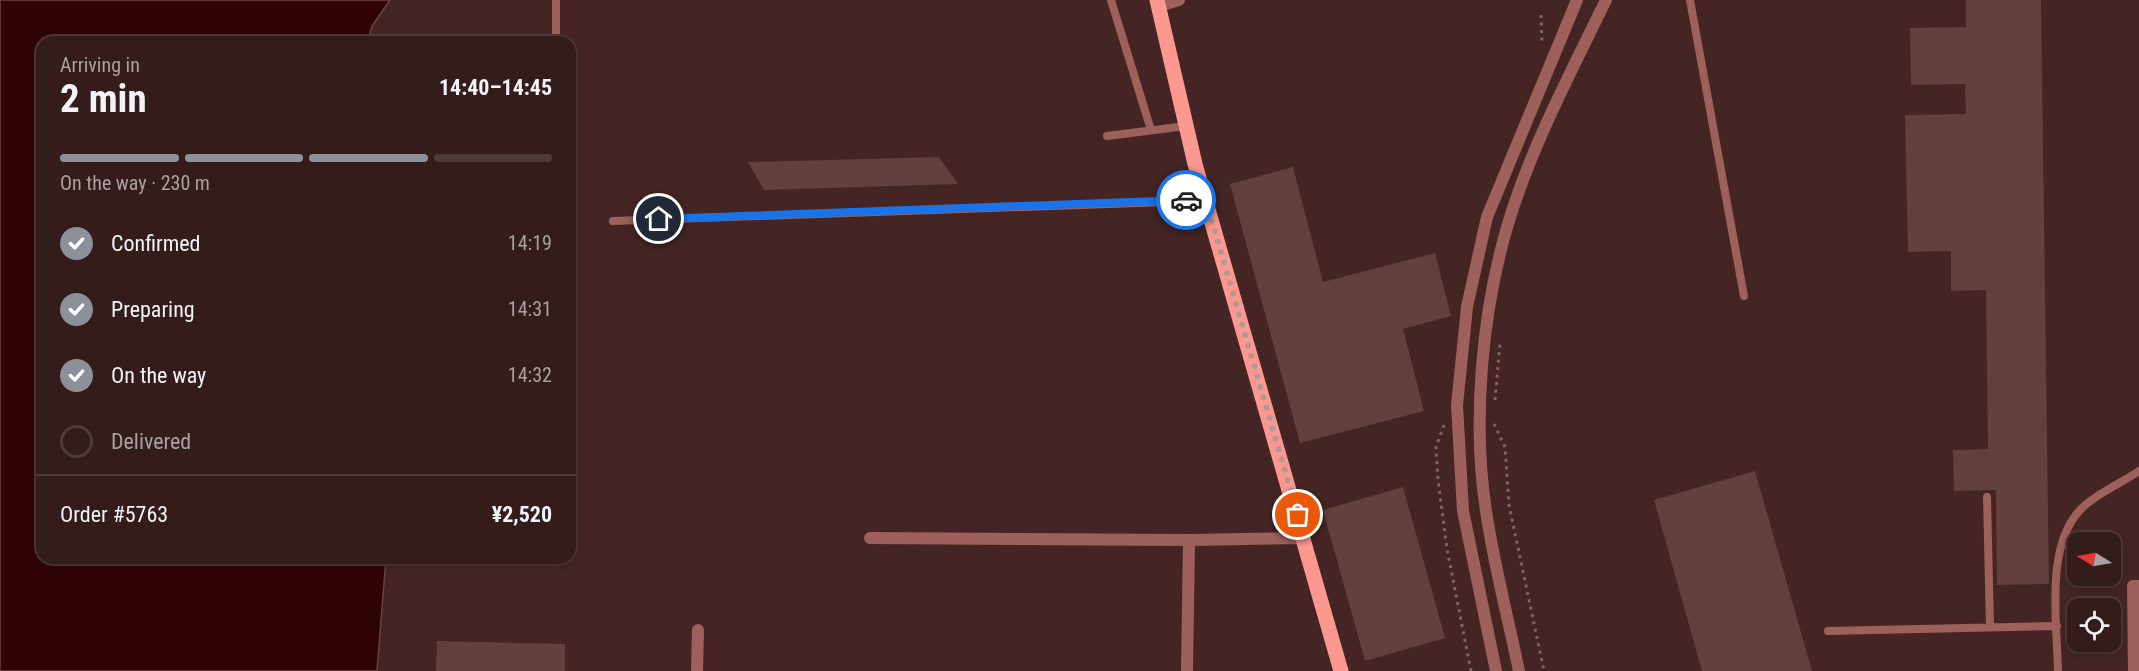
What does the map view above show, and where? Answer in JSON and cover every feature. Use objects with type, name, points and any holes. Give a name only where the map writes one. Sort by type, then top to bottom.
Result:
[{"type":"main road","points":[[1158,3],[1205,198],[1305,538],[1341,671]]},
{"type":"street","points":[[1158,3],[1179,0]]},
{"type":"street","points":[[1496,671],[1463,511],[1457,405],[1467,307],[1487,217],[1577,0]]},
{"type":"street","points":[[1519,671],[1485,510],[1479,409],[1488,312],[1508,224],[1541,138],[1603,1]]},
{"type":"street","points":[[870,538],[1189,540],[1305,538]]},
{"type":"street","points":[[1187,671],[1189,540]]},
{"type":"street","points":[[2134,671],[2133,586],[2139,586]]},
{"type":"street","points":[[697,671],[698,630]]},
{"type":"lane","points":[[556,0],[556,36]]},
{"type":"lane","points":[[1111,0],[1151,130]]},
{"type":"lane","points":[[1690,0],[1744,296]]},
{"type":"lane","points":[[1107,136],[1186,126]]},
{"type":"lane","points":[[613,221],[1167,202],[1205,198]]},
{"type":"lane","points":[[2058,671],[2056,560],[2073,521],[2083,507],[2139,471]]},
{"type":"lane","points":[[1987,497],[1990,627]]},
{"type":"lane","points":[[1828,631],[2057,626]]},
{"type":"path","points":[[1495,402],[1500,336]]},
{"type":"path","points":[[1494,413],[1494,424],[1505,447],[1509,505],[1522,577],[1544,671]]},
{"type":"shaded area","points":[[0,0],[390,0],[372,26],[370,36],[36,36],[36,564],[386,564],[377,671],[0,671]]},
{"type":"building","points":[[1966,0],[2041,0],[2049,584],[1997,585],[1996,490],[1954,491],[1953,450],[1988,449],[1986,290],[1951,291],[1951,251],[1908,252],[1905,115],[1966,114],[1965,84],[1911,85],[1910,28],[1966,27]]},
{"type":"building","points":[[939,157],[958,184],[764,190],[748,162]]},
{"type":"building","points":[[1293,167],[1323,282],[1435,253],[1451,316],[1403,329],[1424,411],[1300,443],[1230,184]]},
{"type":"building","points":[[1755,471],[1812,671],[1702,671],[1654,500]]},
{"type":"building","points":[[1403,487],[1445,638],[1365,661],[1323,510]]},
{"type":"building","points":[[437,641],[565,644],[565,671],[436,671]]},
{"type":"way so far","points":[[1186,200],[1205,198],[1298,515]]},
{"type":"route","points":[[659,219],[1186,200]]}]
